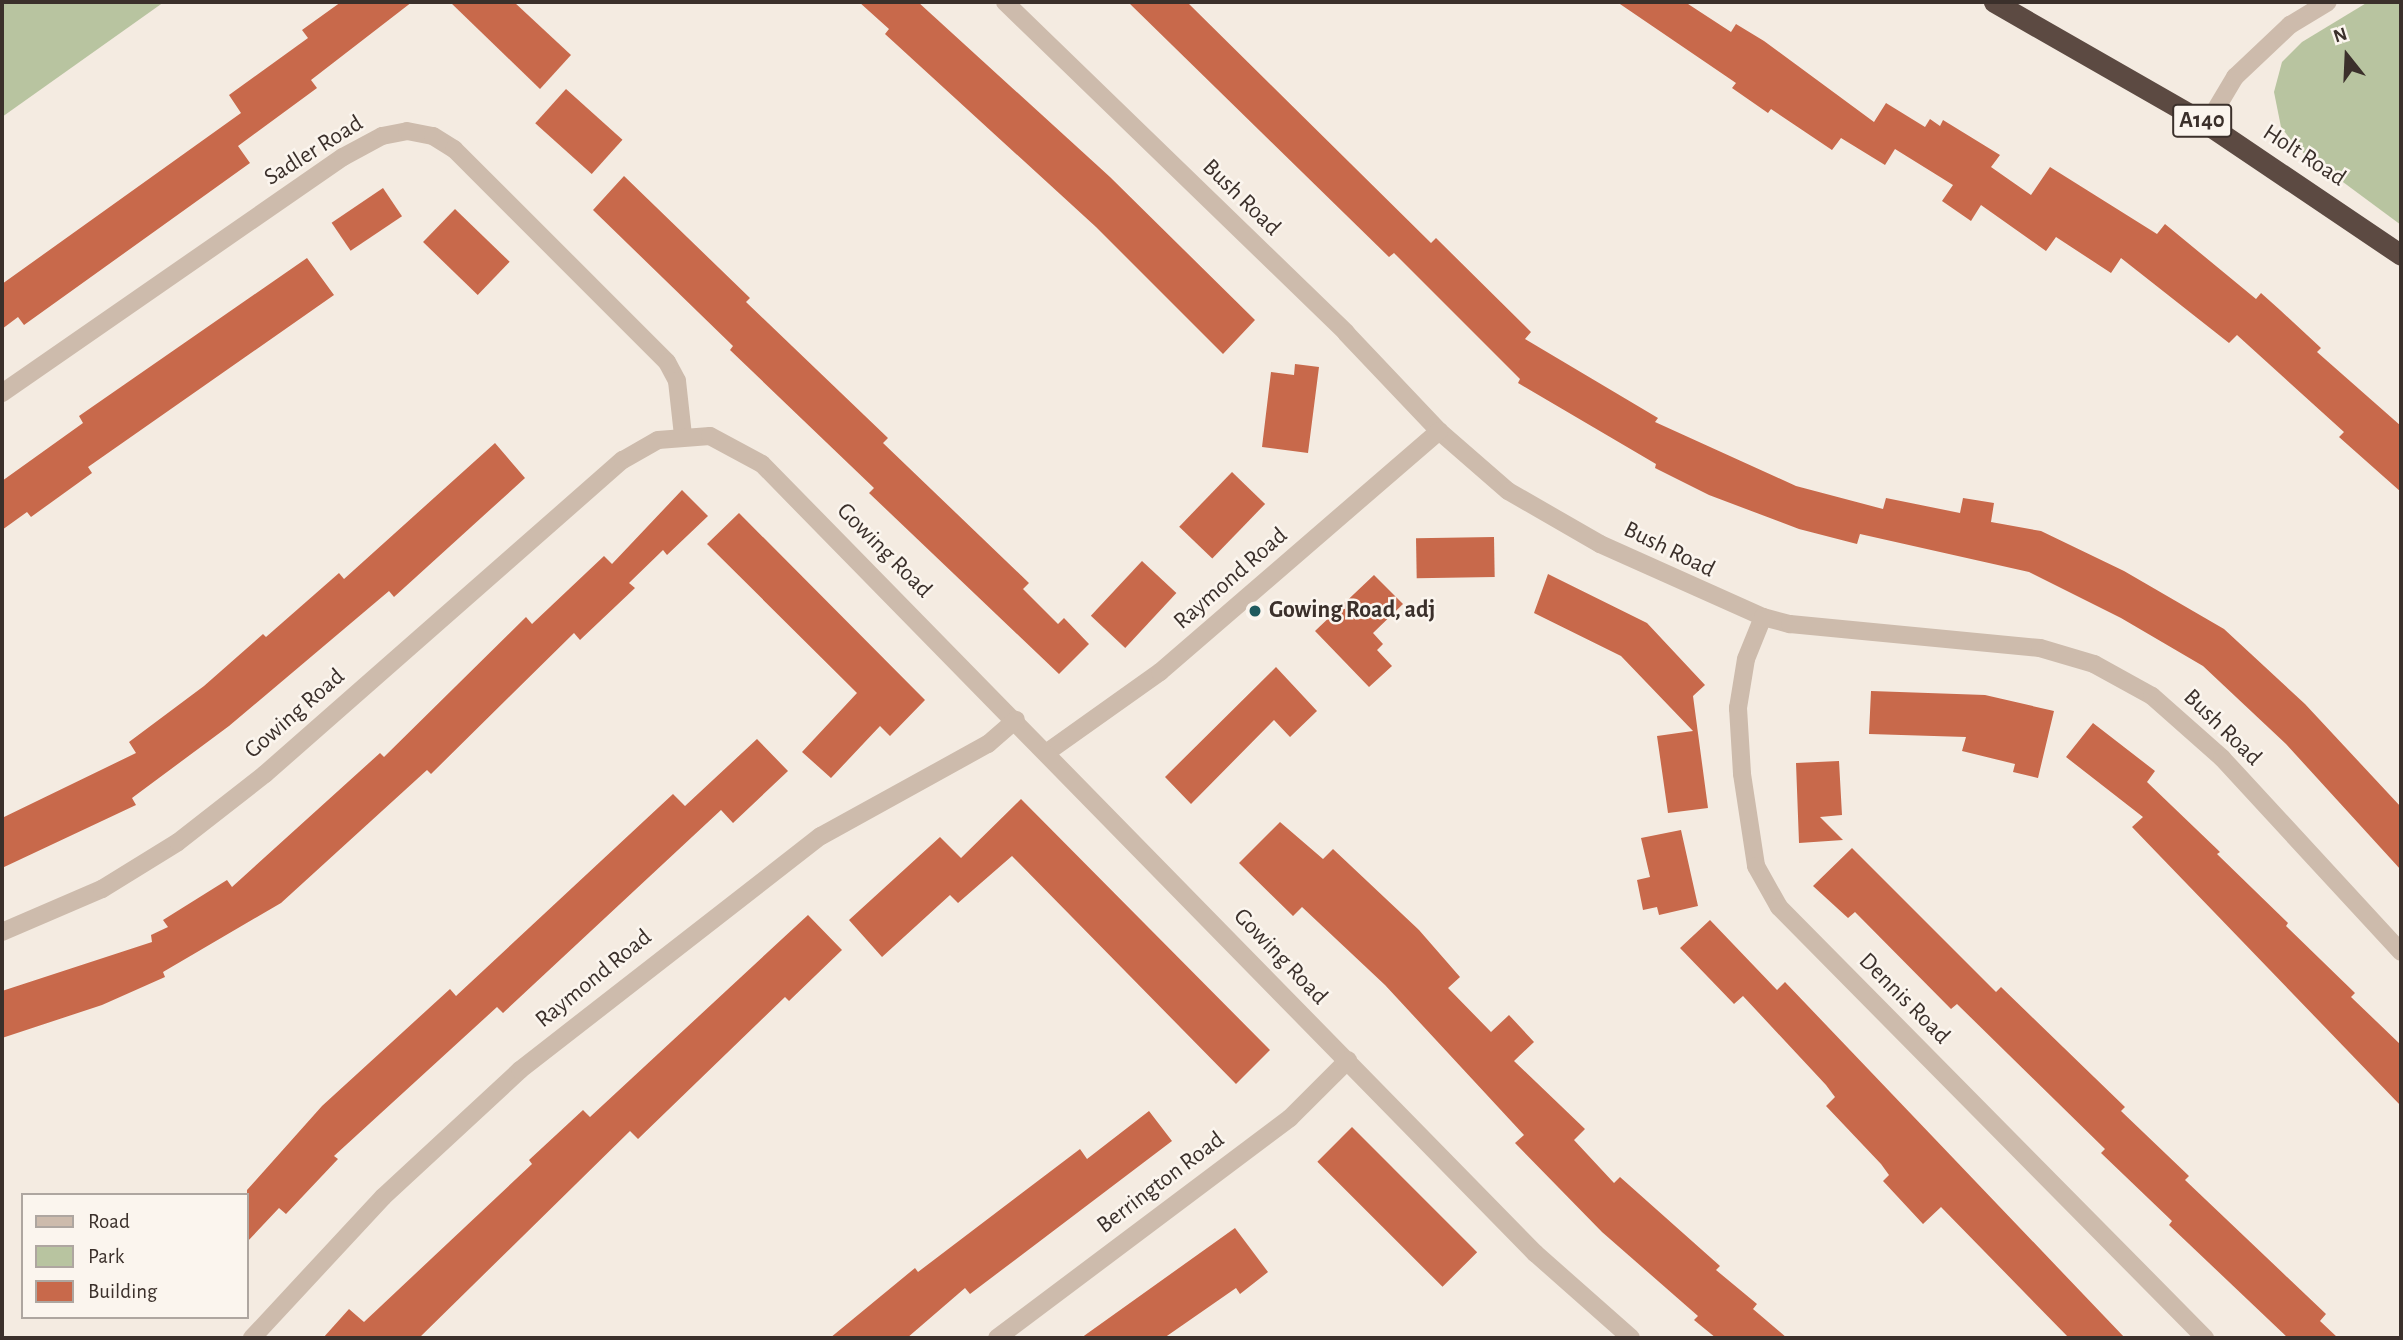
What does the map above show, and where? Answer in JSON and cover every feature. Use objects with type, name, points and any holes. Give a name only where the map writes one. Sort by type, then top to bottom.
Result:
[{"type":"highway","name":"Holt Road","points":[[1994,2],[2207,124],[2401,254]]},
{"type":"street","name":"Bush Road","points":[[1005,2],[1346,333],[1439,431],[1508,491],[1600,544],[1763,617],[1790,624],[2040,648],[2094,664],[2152,696],[2222,758],[2401,952]]},
{"type":"street","points":[[2207,124],[2235,77],[2290,25],[2328,2]]},
{"type":"street","name":"Sadler Road","points":[[2,393],[343,157],[382,136],[407,131],[433,136],[454,149],[667,362],[677,381],[683,435]]},
{"type":"street","name":"Raymond Road","points":[[1046,752],[1160,672],[1439,431]]},
{"type":"street","name":"Gowing Road","points":[[2,932],[102,889],[178,842],[265,774],[623,460],[658,440],[683,435],[710,436],[762,464],[1016,720],[1535,1253],[1631,1338]]},
{"type":"street","name":"Dennis Road","points":[[1763,617],[1746,659],[1738,708],[1742,774],[1756,866],[1779,907],[2205,1338]]},
{"type":"street","name":"Raymond Road","points":[[252,1338],[383,1197],[530,1062],[821,836],[989,744],[1016,720]]},
{"type":"street","name":"Berrington Road","points":[[997,1338],[1290,1118],[1348,1060]]},
{"type":"green space","points":[[2,2],[164,2],[2,117]]},
{"type":"green space","points":[[2368,2],[2401,2],[2401,225],[2297,148],[2281,127],[2274,92],[2282,62],[2302,42]]},
{"type":"building","points":[[341,2],[412,2],[311,80],[317,88],[238,146],[250,163],[24,325],[18,317],[2,329],[2,284],[241,113],[229,95],[308,38],[302,30]]},
{"type":"building","points":[[450,2],[514,2],[571,55],[540,89]]},
{"type":"building","points":[[859,2],[918,2],[1110,177],[1255,320],[1223,354],[1096,227],[885,34],[889,29]]},
{"type":"building","points":[[1128,2],[1187,2],[1431,243],[1436,238],[1531,332],[1525,339],[1658,418],[1655,422],[1796,486],[1883,509],[1886,498],[1960,513],[1963,498],[1994,503],[1991,522],[2041,531],[2124,571],[2224,629],[2305,704],[2401,807],[2401,870],[2286,744],[2203,666],[2121,618],[2029,572],[1860,534],[1857,544],[1799,529],[1709,495],[1655,468],[1656,464],[1518,383],[1520,379],[1394,253],[1389,257]]},
{"type":"building","points":[[1617,2],[1685,2],[1731,32],[1736,24],[1764,41],[1874,122],[1886,103],[1925,127],[1930,119],[1940,126],[1943,120],[2000,155],[1991,167],[2031,195],[2050,167],[2157,234],[2165,224],[2256,299],[2261,293],[2321,348],[2317,352],[2401,426],[2401,492],[2339,437],[2344,432],[2237,335],[2229,343],[2121,258],[2111,273],[2056,237],[2046,251],[1981,205],[1971,221],[1942,201],[1953,185],[1895,149],[1885,165],[1841,138],[1832,150],[1771,109],[1768,113],[1732,88],[1736,83]]},
{"type":"building","points":[[566,89],[622,140],[592,174],[535,123]]},
{"type":"building","points":[[624,176],[750,298],[746,302],[888,438],[883,443],[1029,583],[1023,589],[1058,624],[1064,618],[1089,644],[1059,674],[869,493],[874,488],[730,350],[733,346],[593,210]]},
{"type":"building","points":[[383,188],[402,216],[351,251],[332,223]]},
{"type":"building","points":[[455,209],[510,262],[478,295],[423,242]]},
{"type":"building","points":[[307,258],[334,295],[88,467],[92,473],[31,517],[27,512],[2,530],[2,481],[83,423],[79,416]]},
{"type":"building","points":[[1295,364],[1319,367],[1308,453],[1262,447],[1271,372],[1294,375]]},
{"type":"building","points":[[495,443],[525,478],[394,597],[389,591],[229,726],[132,798],[136,805],[2,868],[2,818],[136,753],[129,742],[204,686],[263,634],[266,637],[339,573],[344,579]]},
{"type":"building","points":[[1232,472],[1265,504],[1212,559],[1179,527]]},
{"type":"building","points":[[682,490],[708,516],[667,555],[663,550],[629,583],[635,588],[580,640],[574,633],[431,774],[427,770],[281,903],[163,972],[165,977],[102,1005],[2,1038],[2,991],[152,942],[151,935],[168,927],[163,920],[227,880],[232,887],[380,753],[384,757],[526,617],[532,624],[604,556],[612,564]]},
{"type":"building","points":[[739,513],[925,700],[890,736],[880,726],[831,778],[802,752],[857,693],[707,544]]},
{"type":"building","points":[[1494,537],[1495,577],[1417,578],[1416,538]]},
{"type":"building","points":[[1142,561],[1176,593],[1125,648],[1091,616]]},
{"type":"building","points":[[1548,574],[1647,623],[1705,685],[1693,696],[1708,808],[1668,813],[1657,736],[1693,731],[1621,656],[1534,613]]},
{"type":"building","points":[[1374,575],[1403,604],[1373,633],[1383,644],[1377,650],[1392,666],[1369,687],[1315,631]]},
{"type":"building","points":[[1276,667],[1317,711],[1290,737],[1274,720],[1191,804],[1165,777]]},
{"type":"building","points":[[1871,691],[1985,695],[2054,711],[2038,778],[2013,772],[2015,764],[1962,751],[1966,737],[1869,734]]},
{"type":"building","points":[[2093,723],[2155,771],[2147,782],[2220,852],[2217,854],[2355,993],[2351,997],[2401,1045],[2401,1106],[2132,827],[2143,817],[2066,757]]},
{"type":"building","points":[[757,739],[788,771],[733,823],[721,810],[503,1013],[497,1007],[334,1156],[338,1159],[286,1214],[279,1208],[248,1241],[247,1190],[322,1106],[450,989],[456,996],[673,794],[685,806]]},
{"type":"building","points":[[1839,761],[1842,815],[1820,817],[1843,840],[1799,843],[1796,763]]},
{"type":"building","points":[[1021,799],[1270,1050],[1236,1084],[1012,856],[958,903],[950,895],[882,957],[849,920],[940,837],[961,858]]},
{"type":"building","points":[[1280,822],[1323,859],[1333,849],[1419,930],[1460,977],[1448,988],[1491,1032],[1509,1015],[1534,1042],[1514,1061],[1585,1129],[1574,1140],[1614,1183],[1620,1177],[1720,1266],[1716,1270],[1757,1304],[1753,1309],[1787,1338],[1716,1338],[1694,1320],[1698,1316],[1602,1232],[1515,1143],[1524,1135],[1385,985],[1302,907],[1293,916],[1239,863]]},
{"type":"building","points":[[1681,830],[1698,906],[1659,915],[1657,907],[1643,910],[1637,880],[1650,877],[1641,838]]},
{"type":"building","points":[[1852,848],[1996,992],[2001,987],[2125,1107],[2121,1111],[2189,1176],[2185,1180],[2326,1314],[2320,1321],[2338,1338],[2288,1338],[2169,1225],[2172,1221],[2101,1153],[2105,1149],[1957,1004],[1951,1009],[1855,912],[1848,918],[1813,886]]},
{"type":"building","points":[[808,915],[842,950],[789,1001],[785,997],[638,1139],[630,1131],[419,1338],[323,1338],[349,1309],[364,1322],[532,1164],[529,1160],[583,1110],[590,1117]]},
{"type":"building","points":[[1710,920],[1777,990],[1785,982],[2125,1338],[2069,1338],[1941,1207],[1923,1224],[1883,1181],[1889,1175],[1881,1164],[1826,1106],[1835,1097],[1826,1085],[1743,996],[1734,1004],[1680,948]]},
{"type":"building","points":[[1149,1111],[1172,1141],[970,1294],[965,1288],[907,1338],[830,1338],[915,1268],[918,1272],[1080,1149],[1087,1159]]},
{"type":"building","points":[[1352,1127],[1477,1252],[1443,1287],[1317,1162]]},
{"type":"building","points":[[1235,1228],[1268,1272],[1240,1294],[1236,1288],[1164,1338],[1081,1338]]},
{"type":"place","name":"Gowing Road, adj","points":[[1255,611]]}]
